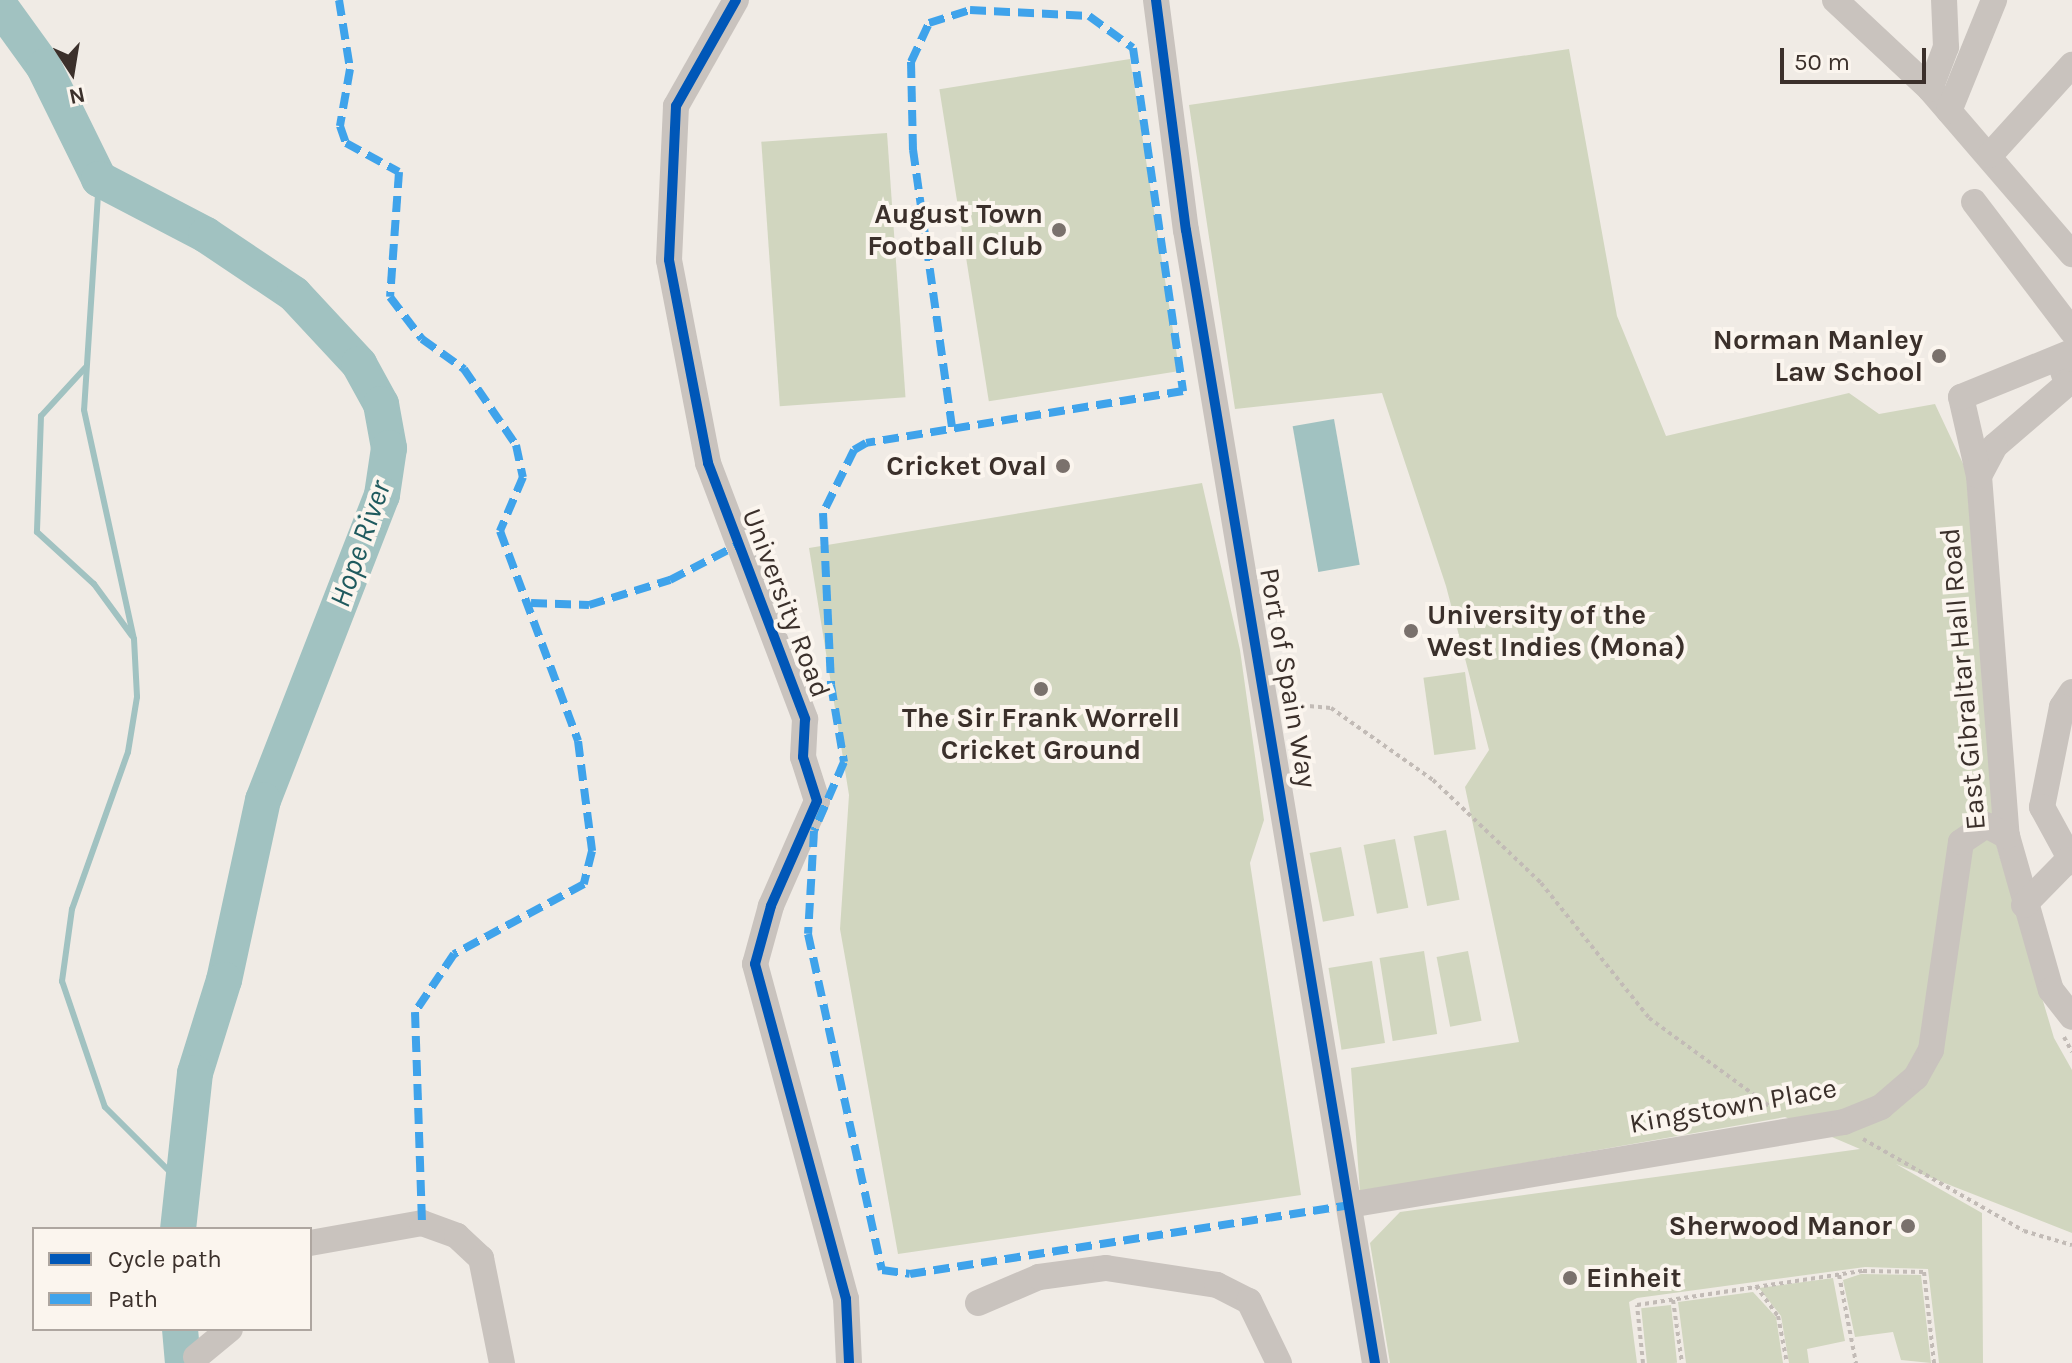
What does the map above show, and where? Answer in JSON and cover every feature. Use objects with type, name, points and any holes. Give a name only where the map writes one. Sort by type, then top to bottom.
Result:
[{"type":"street","name":"University Road","points":[[736,0],[676,106],[669,260],[708,463],[805,719],[803,757],[817,801],[771,906],[755,964],[846,1299],[849,1363]]},
{"type":"street","name":"Port of Spain Way","points":[[1156,0],[1186,230],[1268,699],[1375,1363]]},
{"type":"street","points":[[1835,0],[1930,89],[1990,155],[2072,254]]},
{"type":"street","points":[[1930,89],[1946,47],[1944,0]]},
{"type":"street","points":[[1949,111],[1994,0]]},
{"type":"street","points":[[1990,155],[2072,65]]},
{"type":"street","points":[[1974,202],[2072,331]]},
{"type":"street","points":[[1979,476],[1995,446],[2067,384],[2066,357]]},
{"type":"street","name":"East Gibraltar Hall Road","points":[[2066,357],[1961,397],[1979,476],[2007,836],[2024,905],[2051,990],[2072,1017]]},
{"type":"street","points":[[2024,905],[2070,861],[2042,807],[2062,707],[2072,692]]},
{"type":"street","name":"Kingstown Place","points":[[1349,1205],[1804,1129],[1881,1107],[1916,1077],[1931,1050],[1961,842],[1986,825],[2007,836]]},
{"type":"street","points":[[312,1243],[422,1223],[457,1236],[481,1258],[502,1363]]},
{"type":"street","points":[[978,1303],[1039,1277],[1106,1268],[1217,1285],[1249,1301],[1279,1363]]},
{"type":"street","points":[[196,1357],[228,1331]]},
{"type":"path","points":[[1268,699],[1331,708],[1433,780],[1541,883],[1649,1018],[1804,1129]]},
{"type":"path","points":[[1852,1138],[1866,1139],[2024,1231],[2072,1245]]},
{"type":"path","points":[[1643,1363],[1637,1305],[1839,1274],[1924,1272],[1934,1363]]},
{"type":"path","points":[[1839,1274],[1856,1363]]},
{"type":"path","points":[[1756,1286],[1778,1316],[1787,1363]]},
{"type":"path","points":[[1673,1300],[1682,1363]]},
{"type":"green space","points":[[1569,49],[1617,316],[1666,436],[1849,393],[1879,414],[1935,404],[1966,470],[1997,847],[2054,1038],[2072,1070],[2072,1233],[1896,1164],[1982,1213],[1983,1363],[1939,1363],[1928,1269],[1865,1267],[1637,1298],[1629,1302],[1637,1363],[1390,1363],[1370,1243],[1400,1212],[1860,1149],[1785,1117],[1360,1192],[1351,1068],[1519,1042],[1465,787],[1489,750],[1446,586],[1382,393],[1235,409],[1189,105]]},
{"type":"green space","name":"August Town Football Club","points":[[1130,59],[1179,371],[989,401],[939,89]]},
{"type":"green space","points":[[887,133],[905,397],[780,406],[761,142]]},
{"type":"green space","points":[[1202,483],[1240,650],[1264,820],[1250,863],[1301,1195],[898,1254],[840,929],[849,795],[809,548]]},
{"type":"green space","points":[[1465,672],[1476,749],[1434,755],[1423,678]]},
{"type":"green space","points":[[1446,830],[1460,900],[1427,906],[1414,836]]},
{"type":"green space","points":[[1395,839],[1408,908],[1377,914],[1364,845]]},
{"type":"green space","points":[[1341,847],[1354,916],[1323,922],[1310,853]]},
{"type":"green space","points":[[1424,951],[1437,1034],[1393,1041],[1380,958]]},
{"type":"green space","points":[[1468,951],[1482,1021],[1450,1027],[1437,957]]},
{"type":"green space","points":[[1372,961],[1385,1043],[1342,1050],[1329,968]]},
{"type":"green space","points":[[1861,1274],[1921,1275],[1931,1363],[1901,1360],[1893,1332],[1855,1337],[1843,1280]]},
{"type":"green space","points":[[1833,1278],[1845,1341],[1807,1349],[1809,1363],[1789,1363],[1781,1316],[1759,1288]]},
{"type":"green space","points":[[1753,1292],[1776,1317],[1783,1363],[1686,1363],[1678,1302]]},
{"type":"green space","points":[[1671,1305],[1677,1363],[1647,1363],[1641,1308]]},
{"type":"water","points":[[1334,419],[1360,565],[1318,572],[1293,426]]},
{"type":"waterway","name":"Hope River","points":[[0,6],[44,67],[99,179],[206,235],[294,294],[359,364],[381,404],[389,448],[382,495],[263,800],[224,980],[195,1073],[178,1227]]},
{"type":"waterway","points":[[99,179],[84,410],[134,639],[137,697],[128,752],[72,909],[62,981],[105,1107],[179,1181]]},
{"type":"waterway","points":[[85,368],[41,416],[37,532],[94,584],[132,636]]},
{"type":"waterway","name":"Hope River","points":[[180,1331],[183,1363]]},
{"type":"marked path","points":[[339,0],[350,69],[340,126],[346,143],[399,172],[390,297],[422,339],[464,369],[516,445],[523,477],[500,531],[578,741],[592,851],[584,884],[454,954],[415,1012],[422,1223]]},
{"type":"marked path","points":[[952,427],[913,150],[911,62],[929,23],[970,10],[1089,16],[1133,48],[1183,391],[866,443],[854,450],[823,513],[831,685],[844,762],[814,831],[808,934],[882,1270],[910,1274],[1349,1205]]},
{"type":"marked path","points":[[531,603],[589,605],[670,580],[736,546]]},
{"type":"cycle path","points":[[736,0],[676,106],[669,260],[708,463],[805,719],[803,757],[817,801],[771,906],[755,964],[846,1299],[849,1363]]},
{"type":"cycle path","points":[[1156,0],[1186,230],[1375,1363]]},
{"type":"place","name":"August Town Football Club","points":[[1059,230]]},
{"type":"place","name":"Norman Manley Law School","points":[[1939,356]]},
{"type":"place","name":"Cricket Oval","points":[[1063,466]]},
{"type":"place","name":"University of the West Indies (Mona)","points":[[1411,631]]},
{"type":"place","name":"The Sir Frank Worrell Cricket Ground","points":[[1041,689]]},
{"type":"place","name":"Sherwood Manor","points":[[1908,1226]]},
{"type":"place","name":"Einheit","points":[[1570,1278]]}]
